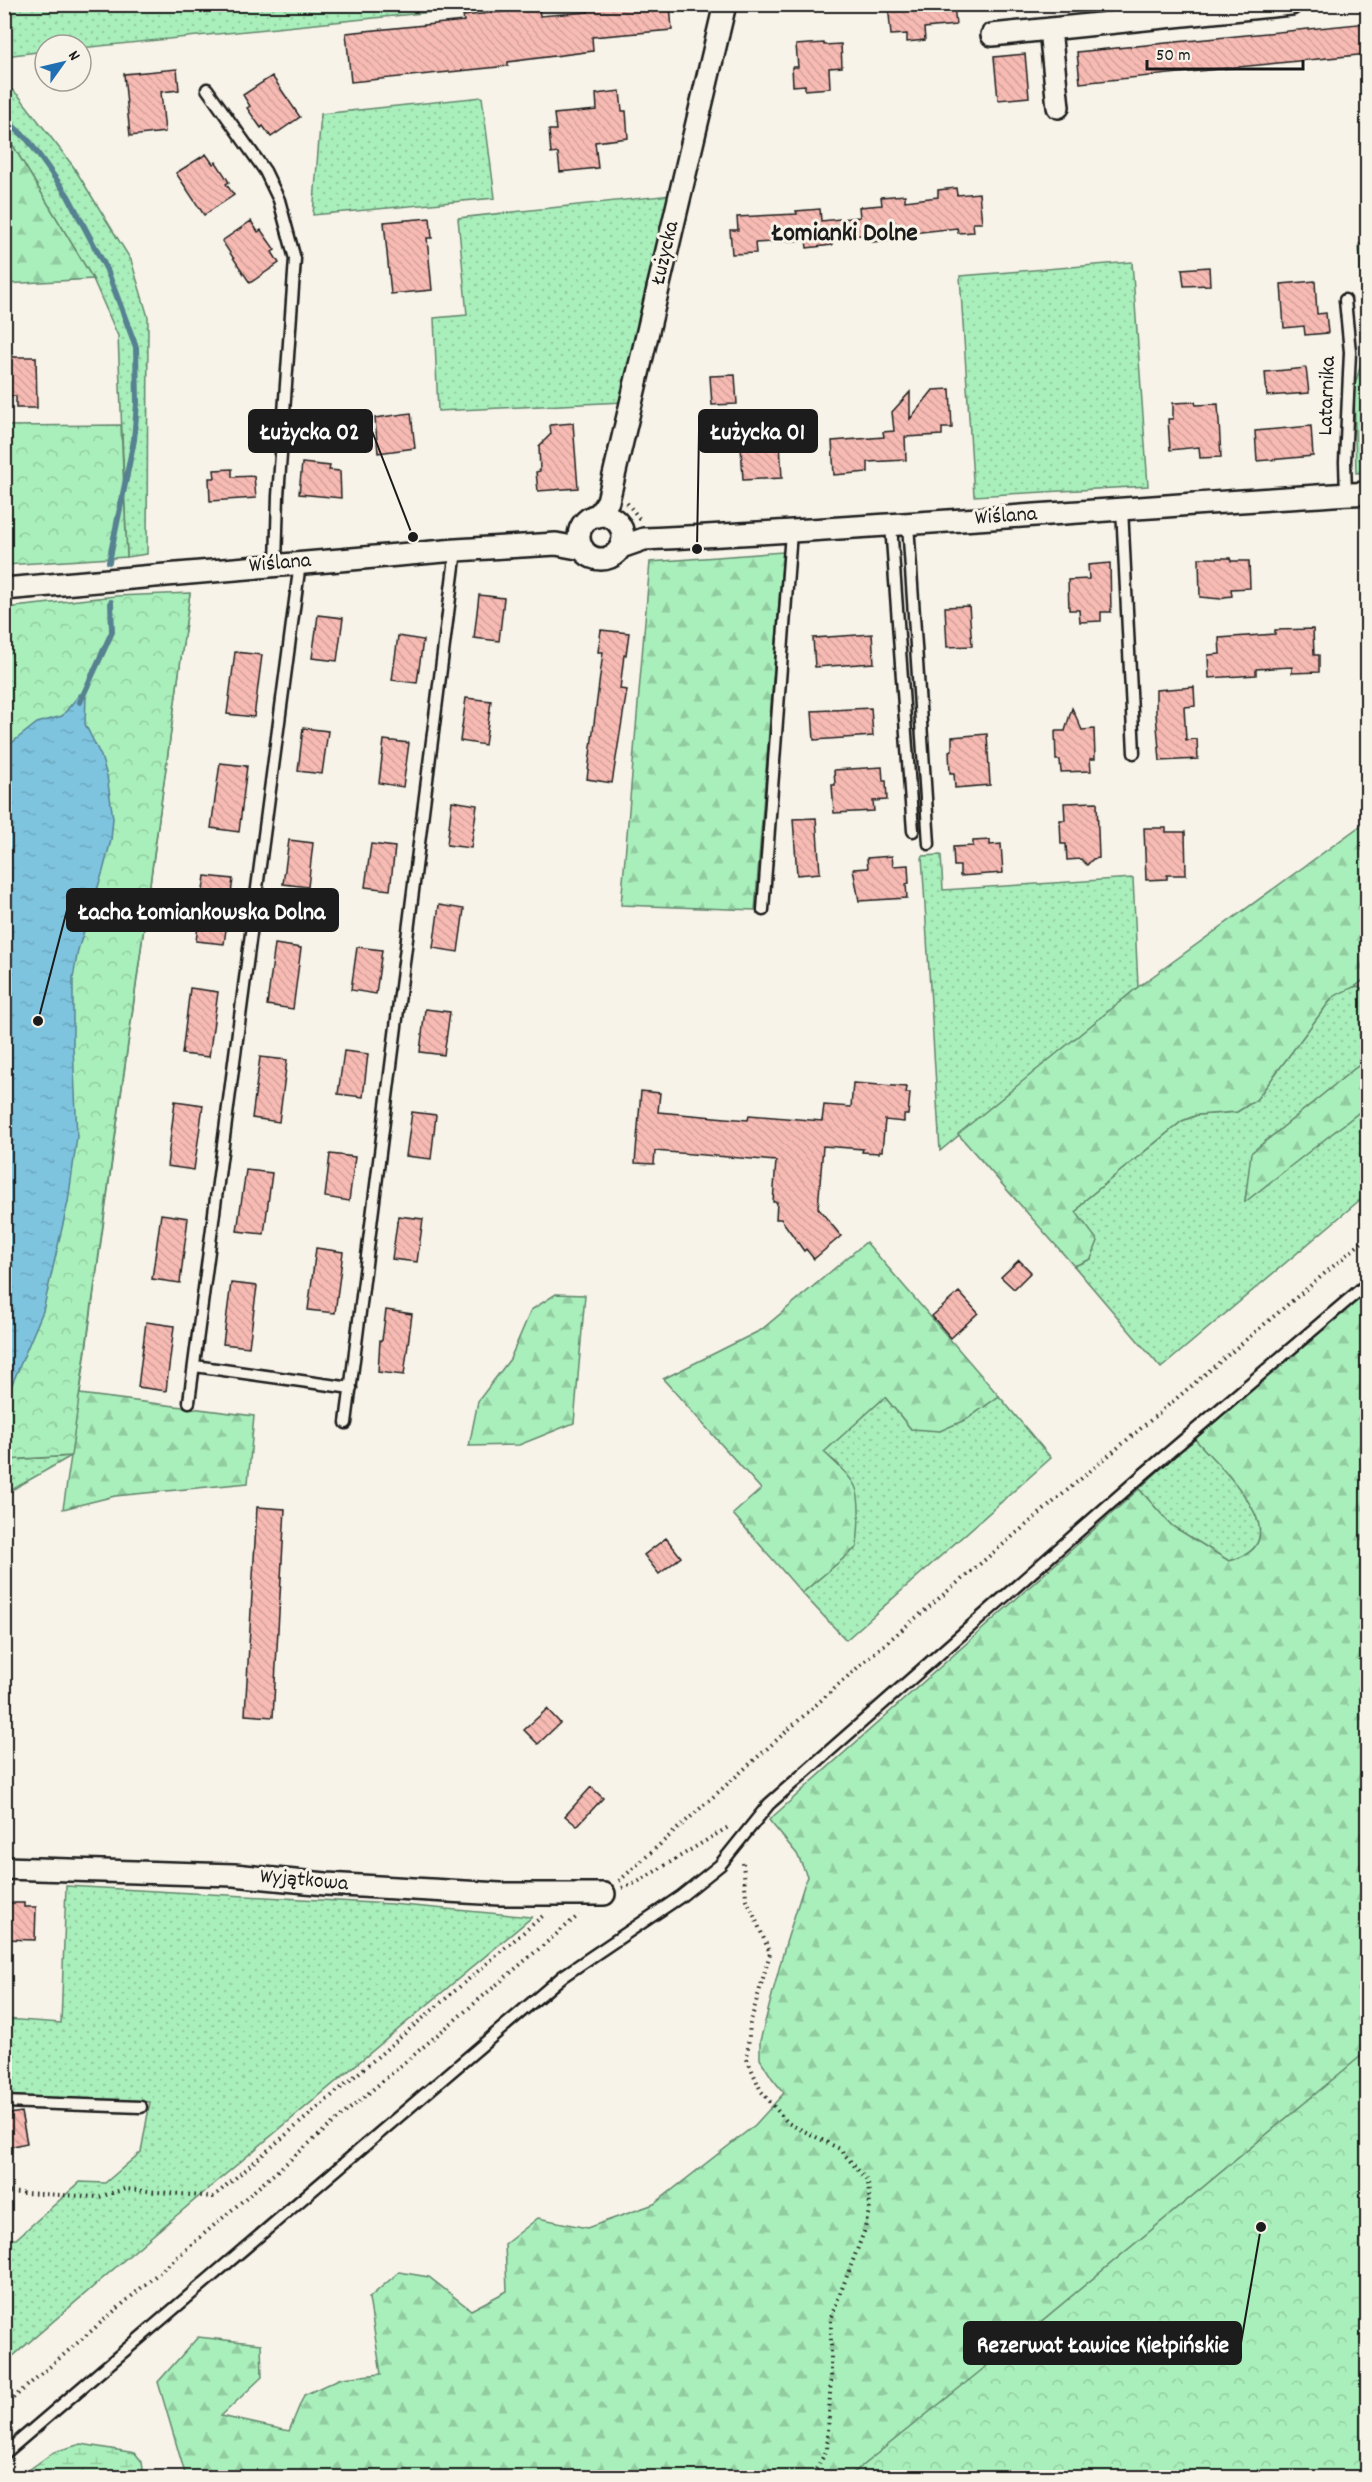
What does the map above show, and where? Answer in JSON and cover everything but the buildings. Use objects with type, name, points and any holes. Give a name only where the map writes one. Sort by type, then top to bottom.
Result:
[{"type":"street","name":"Łużycka","points":[[612,522],[724,4]]},
{"type":"street","points":[[992,35],[1291,4]]},
{"type":"street","points":[[1050,29],[1058,106]]},
{"type":"street","name":"Wiślana","points":[[612,522],[644,539],[791,532],[1368,493]]},
{"type":"street","points":[[586,521],[612,522],[617,552],[606,559],[593,557],[581,541],[586,521]]},
{"type":"street","name":"Wiślana","points":[[4,589],[276,564],[581,541]]},
{"type":"street","name":"Wyjątkowa","points":[[4,1868],[234,1875],[326,1884],[500,1894],[604,1894]]},
{"type":"lane","points":[[207,89],[265,171],[279,200],[295,259],[278,496],[276,564]]},
{"type":"lane","name":"Latarnika","points":[[1345,300],[1350,352],[1345,462],[1346,494]]},
{"type":"lane","points":[[1122,508],[1134,753]]},
{"type":"lane","points":[[900,525],[913,831]]},
{"type":"lane","points":[[900,525],[929,844]]},
{"type":"lane","points":[[763,910],[791,532]]},
{"type":"lane","points":[[346,1423],[456,550]]},
{"type":"lane","points":[[189,1402],[300,563]]},
{"type":"lane","points":[[4,2454],[563,1976],[680,1896],[720,1865],[769,1804],[1146,1472],[1368,1283]]},
{"type":"lane","points":[[195,1366],[351,1388]]},
{"type":"lane","points":[[4,2102],[141,2107]]},
{"type":"path","points":[[4,2406],[604,1894],[873,1654],[1368,1237]]},
{"type":"path","points":[[604,1894],[636,1883],[739,1821]]},
{"type":"path","points":[[750,1829],[742,1868],[746,1897],[770,1953],[750,2024],[747,2059],[761,2091],[788,2122],[840,2149],[868,2182],[870,2207],[864,2232],[831,2317],[827,2450],[811,2478]]},
{"type":"path","points":[[4,2192],[99,2197],[125,2189],[213,2198],[547,1912],[549,1894]]},
{"type":"green space","points":[[5,4],[501,5],[93,47],[93,33],[33,33],[33,52],[5,56]]},
{"type":"green space","points":[[4,83],[19,96],[73,166],[131,260],[148,317],[147,554],[127,557],[118,336],[93,279],[9,139],[5,139]]},
{"type":"green space","points":[[482,97],[495,198],[313,215],[321,114]]},
{"type":"green space","points":[[4,139],[9,139],[93,279],[5,284]]},
{"type":"green space","points":[[671,195],[623,402],[438,411],[434,318],[467,315],[458,218]]},
{"type":"green space","points":[[1367,243],[1367,472],[1356,473],[1354,388],[1365,350],[1359,244]]},
{"type":"green space","points":[[1132,262],[1148,486],[974,496],[960,276]]},
{"type":"green space","points":[[121,425],[127,557],[5,565],[5,426]]},
{"type":"green space","points":[[783,552],[755,910],[621,905],[650,562]]},
{"type":"green space","points":[[190,593],[80,1394],[254,1416],[248,1483],[115,1496],[63,1509],[71,1456],[5,1460],[5,1394]]},
{"type":"green space","points":[[190,593],[71,1456],[5,1460],[5,608],[116,596]]},
{"type":"green space","points":[[1367,821],[1367,976],[1355,986],[1332,998],[1256,1100],[1237,1112],[1197,1115],[1182,1121],[1085,1200],[1076,1212],[1098,1241],[1091,1259],[1074,1266],[958,1134],[1138,987]]},
{"type":"green space","points":[[941,855],[943,890],[1133,878],[1138,987],[940,1151],[922,856]]},
{"type":"green space","points":[[1359,986],[1367,994],[1367,1060],[1252,1153],[1245,1201],[1367,1106],[1367,1194],[1161,1368],[1074,1266],[1091,1259],[1076,1212],[1085,1200],[1182,1121],[1197,1115],[1237,1112],[1256,1100],[1332,998],[1345,989]]},
{"type":"green space","points":[[1367,1060],[1367,1106],[1245,1202],[1251,1153]]},
{"type":"green space","points":[[866,1242],[999,1396],[967,1419],[940,1431],[911,1429],[885,1397],[824,1452],[845,1472],[855,1486],[859,1508],[857,1547],[802,1593],[733,1514],[761,1489],[663,1379],[761,1330]]},
{"type":"green space","points":[[1367,1289],[1367,2376],[1215,2478],[186,2477],[158,2382],[198,2337],[261,2344],[262,2377],[221,2416],[289,2431],[304,2395],[341,2378],[381,2374],[369,2298],[399,2272],[429,2277],[471,2310],[507,2291],[505,2244],[538,2218],[587,2228],[654,2204],[755,2125],[784,2093],[760,2059],[760,2041],[785,1946],[807,1876],[797,1854],[769,1820],[1139,1489],[1172,1526],[1229,1561],[1250,1551],[1259,1538],[1258,1521],[1236,1485],[1194,1438]]},
{"type":"green space","points":[[556,1294],[585,1295],[574,1423],[519,1445],[469,1446],[478,1401],[510,1359],[531,1310]]},
{"type":"green space","points":[[999,1396],[1051,1458],[846,1640],[802,1593],[857,1547],[839,1465],[823,1452],[885,1397],[911,1429],[967,1419]]},
{"type":"green space","points":[[1194,1438],[1236,1484],[1258,1521],[1259,1538],[1250,1551],[1229,1561],[1172,1526],[1139,1489]]},
{"type":"green space","points":[[71,1456],[5,1494],[5,1460]]},
{"type":"green space","points":[[66,1886],[391,1904],[532,1917],[146,2241],[5,2363],[5,2239],[16,2239],[80,2182],[105,2183],[141,2152],[150,2102],[5,2097],[5,2019],[61,2023]]},
{"type":"green space","points":[[1367,2051],[1367,2477],[848,2477],[1003,2353]]},
{"type":"green space","points":[[81,2444],[135,2453],[142,2462],[144,2477],[19,2477],[54,2452]]},
{"type":"water","points":[[80,694],[86,697],[85,724],[101,756],[107,776],[113,818],[111,840],[78,950],[73,978],[77,1137],[68,1202],[43,1311],[10,1389],[5,1394],[5,748],[37,723],[62,716]]},
{"type":"waterway","points":[[4,118],[28,140],[68,196],[107,270],[136,347],[137,403],[134,440],[109,562]]},
{"type":"waterway","points":[[80,702],[112,632],[111,602]]},
{"type":"place","name":"Łużycka 02","points":[[413,537]]},
{"type":"place","name":"Łużycka 01","points":[[697,549]]},
{"type":"place","name":"Łacha Łomiankowska Dolna","points":[[38,1021]]},
{"type":"place","name":"Rezerwat Ławice Kiełpińskie","points":[[1261,2227]]},
{"type":"district","name":"Łomianki Dolne","points":[[845,234]]}]
